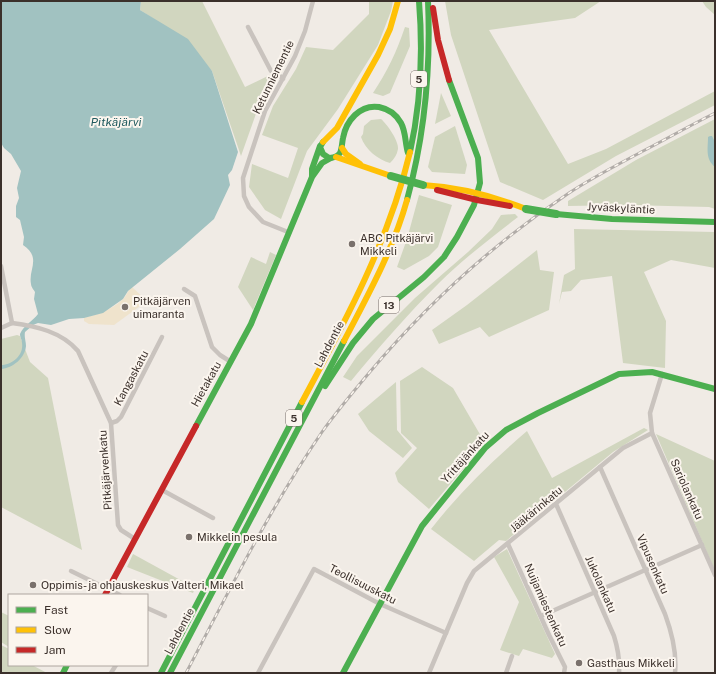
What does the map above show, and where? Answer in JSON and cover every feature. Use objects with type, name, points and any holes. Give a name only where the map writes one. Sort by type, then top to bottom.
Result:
[{"type":"main road","points":[[398,1],[389,34],[382,49],[336,130],[323,141],[321,150],[323,154],[333,157],[339,155],[348,123],[356,113],[366,108],[383,108],[393,113],[401,122],[409,156]]},
{"type":"main road","name":"Lahdentie","points":[[161,673],[348,312],[382,239],[399,193],[409,156],[415,123],[420,48],[419,1]]},
{"type":"main road","name":"Lahdentie","points":[[170,673],[374,283],[396,232],[416,163],[424,124],[427,98],[429,49],[428,1]]},
{"type":"main road","points":[[431,1],[438,40],[448,78],[478,158],[481,185],[478,197]]},
{"type":"main road","points":[[323,141],[333,137],[340,141],[342,146]]},
{"type":"main road","name":"Hietakatu","points":[[312,177],[312,169],[323,141]]},
{"type":"main road","name":"Jyväskyläntie","points":[[342,146],[346,154],[360,165]]},
{"type":"main road","name":"Hietakatu","points":[[107,592],[251,324],[312,177],[322,162],[333,157]]},
{"type":"main road","name":"Jyväskyläntie","points":[[333,157],[439,190],[509,202],[526,209],[556,214],[612,219],[715,222]]},
{"type":"main road","name":"13","points":[[306,414],[361,333],[386,308],[431,271],[448,252],[456,241],[478,197]]},
{"type":"main road","name":"Yrittäjänkatu","points":[[343,673],[422,526],[480,454],[492,441],[506,430],[619,374],[652,372],[715,389]]},
{"type":"street","name":"Ketunniementie","points":[[288,232],[263,222],[249,207],[244,196],[243,178],[265,112],[295,56],[313,1]]},
{"type":"street","points":[[248,27],[271,71],[278,74],[282,79]]},
{"type":"street","points":[[1,266],[12,323],[1,328]]},
{"type":"street","points":[[184,289],[195,296],[212,347],[220,355],[231,362]]},
{"type":"street","name":"Pitkäjärvenkatu","points":[[12,323],[34,327],[60,336],[71,343],[78,351],[111,423],[118,526],[120,530],[135,539]]},
{"type":"street","name":"Kangaskatu","points":[[111,423],[117,421],[121,417],[162,337]]},
{"type":"street","points":[[652,433],[650,413],[662,374]]},
{"type":"street","name":"Jääkärinkatu","points":[[429,673],[474,571],[623,448],[652,433]]},
{"type":"street","name":"Sariolankatu","points":[[652,433],[715,575]]},
{"type":"street","name":"Vipusenkatu","points":[[600,467],[665,614],[671,631],[674,648],[675,673]]},
{"type":"street","points":[[162,490],[213,518]]},
{"type":"street","name":"Jukolankatu","points":[[556,504],[614,636],[620,663],[619,673]]},
{"type":"street","name":"Nuijamiestenkatu","points":[[508,544],[564,667],[565,673]]},
{"type":"street","points":[[541,616],[702,545]]},
{"type":"street","name":"Teollisuuskatu","points":[[258,673],[314,569],[380,604],[446,633]]},
{"type":"street","points":[[71,571],[107,592]]},
{"type":"street","points":[[148,608],[166,616]]},
{"type":"street","points":[[506,673],[512,656]]},
{"type":"green space","points":[[141,1],[202,1],[245,87],[270,75],[276,75],[258,108],[241,156],[212,71],[157,21],[140,10]]},
{"type":"green space","points":[[369,1],[393,1],[391,11],[378,45],[338,109],[307,151],[281,219],[265,210],[249,187],[252,164],[288,178],[298,148],[262,135],[273,106],[296,69],[306,47],[333,50],[369,14]]},
{"type":"green space","points":[[445,1],[601,1],[575,18],[489,30],[568,164],[606,149],[715,91],[715,105],[616,156],[543,200],[500,182],[451,35]]},
{"type":"green space","points":[[702,1],[715,1],[715,15],[706,7]]},
{"type":"green space","points":[[405,27],[409,28],[410,46],[390,93],[383,96],[373,93],[391,61]]},
{"type":"green space","points":[[441,93],[451,116],[435,124]]},
{"type":"green space","points":[[381,119],[392,133],[398,146],[396,155],[390,163],[385,162],[372,153],[361,137],[364,126],[371,120]]},
{"type":"green space","points":[[715,119],[715,209],[709,207],[627,205],[568,206],[568,201],[636,160]]},
{"type":"green space","points":[[455,126],[467,165],[465,174],[432,172],[428,167],[435,137]]},
{"type":"green space","points":[[419,195],[452,205],[438,247],[429,256],[404,270],[397,267],[407,239]]},
{"type":"green space","points":[[515,214],[518,217],[467,257],[427,295],[351,381],[343,377],[357,356],[415,298],[492,229],[501,215]]},
{"type":"green space","points":[[574,229],[715,232],[715,268],[671,260],[644,272],[666,321],[665,368],[623,363],[612,276],[581,280],[571,291],[562,292],[559,304],[564,275],[575,269]]},
{"type":"green space","points":[[537,250],[540,270],[554,272],[549,310],[489,337],[480,327],[439,344],[432,330],[467,305]]},
{"type":"green space","points":[[270,252],[276,255],[253,310],[238,287],[251,257],[266,264]]},
{"type":"green space","points":[[17,335],[20,336],[30,362],[48,378],[82,550],[1,507],[1,339]]},
{"type":"green space","points":[[422,367],[453,388],[485,443],[429,509],[398,482],[395,473],[417,448],[401,433],[400,381]]},
{"type":"green space","points":[[396,382],[397,430],[412,448],[403,458],[369,431],[358,414]]},
{"type":"green space","points":[[644,428],[648,430],[613,452],[506,541],[499,540],[474,561],[431,529],[476,478],[527,431],[552,478]]},
{"type":"green space","points":[[656,434],[715,461],[715,571]]},
{"type":"green space","points":[[507,549],[555,654],[552,658],[523,649],[519,656],[500,650],[519,602],[494,557]]},
{"type":"green space","points":[[133,554],[195,588],[193,593],[127,567]]},
{"type":"green space","points":[[1,612],[8,616],[8,646],[1,642]]},
{"type":"green space","points":[[1,645],[8,648],[8,666],[34,666],[47,673],[1,673]]},
{"type":"sand","name":"Pitkäjärven uimaranta","points":[[132,287],[147,301],[114,325],[89,324],[84,321],[84,318],[104,311],[118,303],[124,298]]},
{"type":"water","name":"Pitkäjärvi","points":[[1,1],[141,1],[140,10],[188,39],[212,71],[238,152],[232,170],[228,175],[230,185],[214,219],[128,291],[123,299],[103,313],[84,318],[69,319],[51,325],[38,323],[33,325],[25,332],[26,346],[21,358],[10,367],[1,369],[1,365],[5,365],[13,361],[19,356],[22,348],[20,334],[38,314],[34,299],[35,292],[31,284],[33,264],[32,254],[23,245],[24,237],[20,220],[16,217],[16,206],[19,198],[17,188],[21,171],[11,154],[1,143]]},
{"type":"water","points":[[712,136],[715,142],[715,167],[708,157],[708,137]]},
{"type":"railway","points":[[186,673],[267,520],[303,461],[322,432],[345,402],[414,323],[488,254],[541,212],[597,176],[715,113]]},
{"type":"traffic: fast","points":[[410,152],[419,96],[421,58],[419,1]]},
{"type":"traffic: fast","points":[[407,200],[418,151],[425,101],[429,52],[428,1]]},
{"type":"traffic: fast","points":[[325,386],[353,343],[373,319],[424,277],[444,257],[457,237],[474,205],[480,183],[478,158],[449,80]]},
{"type":"traffic: fast","points":[[323,142],[320,147],[323,154],[329,158],[336,156],[341,151],[347,126],[355,115],[366,108],[379,107],[392,112],[403,126],[408,153]]},
{"type":"traffic: fast","points":[[312,176],[312,169],[320,146]]},
{"type":"traffic: fast","points":[[196,426],[251,324],[312,177],[322,163],[331,158]]},
{"type":"traffic: fast","points":[[391,176],[423,185]]},
{"type":"traffic: fast","points":[[526,209],[556,214]]},
{"type":"traffic: fast","points":[[556,214],[612,219],[715,222]]},
{"type":"traffic: fast","points":[[170,673],[344,341]]},
{"type":"traffic: fast","points":[[343,673],[422,526],[485,448],[506,430],[619,374],[652,372],[715,389]]},
{"type":"traffic: fast","points":[[161,673],[302,402]]},
{"type":"traffic: fast","points":[[63,673],[66,666]]},
{"type":"traffic: slow","points":[[323,142],[337,128],[378,55],[390,29],[398,1]]},
{"type":"traffic: slow","points":[[342,148],[346,154],[360,164]]},
{"type":"traffic: slow","points":[[302,402],[350,311],[378,249],[401,185],[410,152]]},
{"type":"traffic: slow","points":[[336,157],[391,176]]},
{"type":"traffic: slow","points":[[423,185],[476,193],[526,209]]},
{"type":"traffic: slow","points":[[344,341],[371,289],[395,237],[407,200]]},
{"type":"traffic: jam","points":[[433,8],[438,40],[449,80]]},
{"type":"traffic: jam","points":[[437,190],[477,200],[510,206]]},
{"type":"traffic: jam","points":[[106,594],[196,426]]},
{"type":"place","name":"ABC Pitkäjärvi Mikkeli","points":[[352,244]]},
{"type":"place","name":"Pitkäjärven uimaranta","points":[[125,307]]},
{"type":"place","name":"Mikkelin pesula","points":[[189,537]]},
{"type":"place","name":"Oppimis- ja ohjauskeskus Valteri, Mikael","points":[[33,585]]},
{"type":"place","name":"Gasthaus Mikkeli","points":[[579,663]]}]
